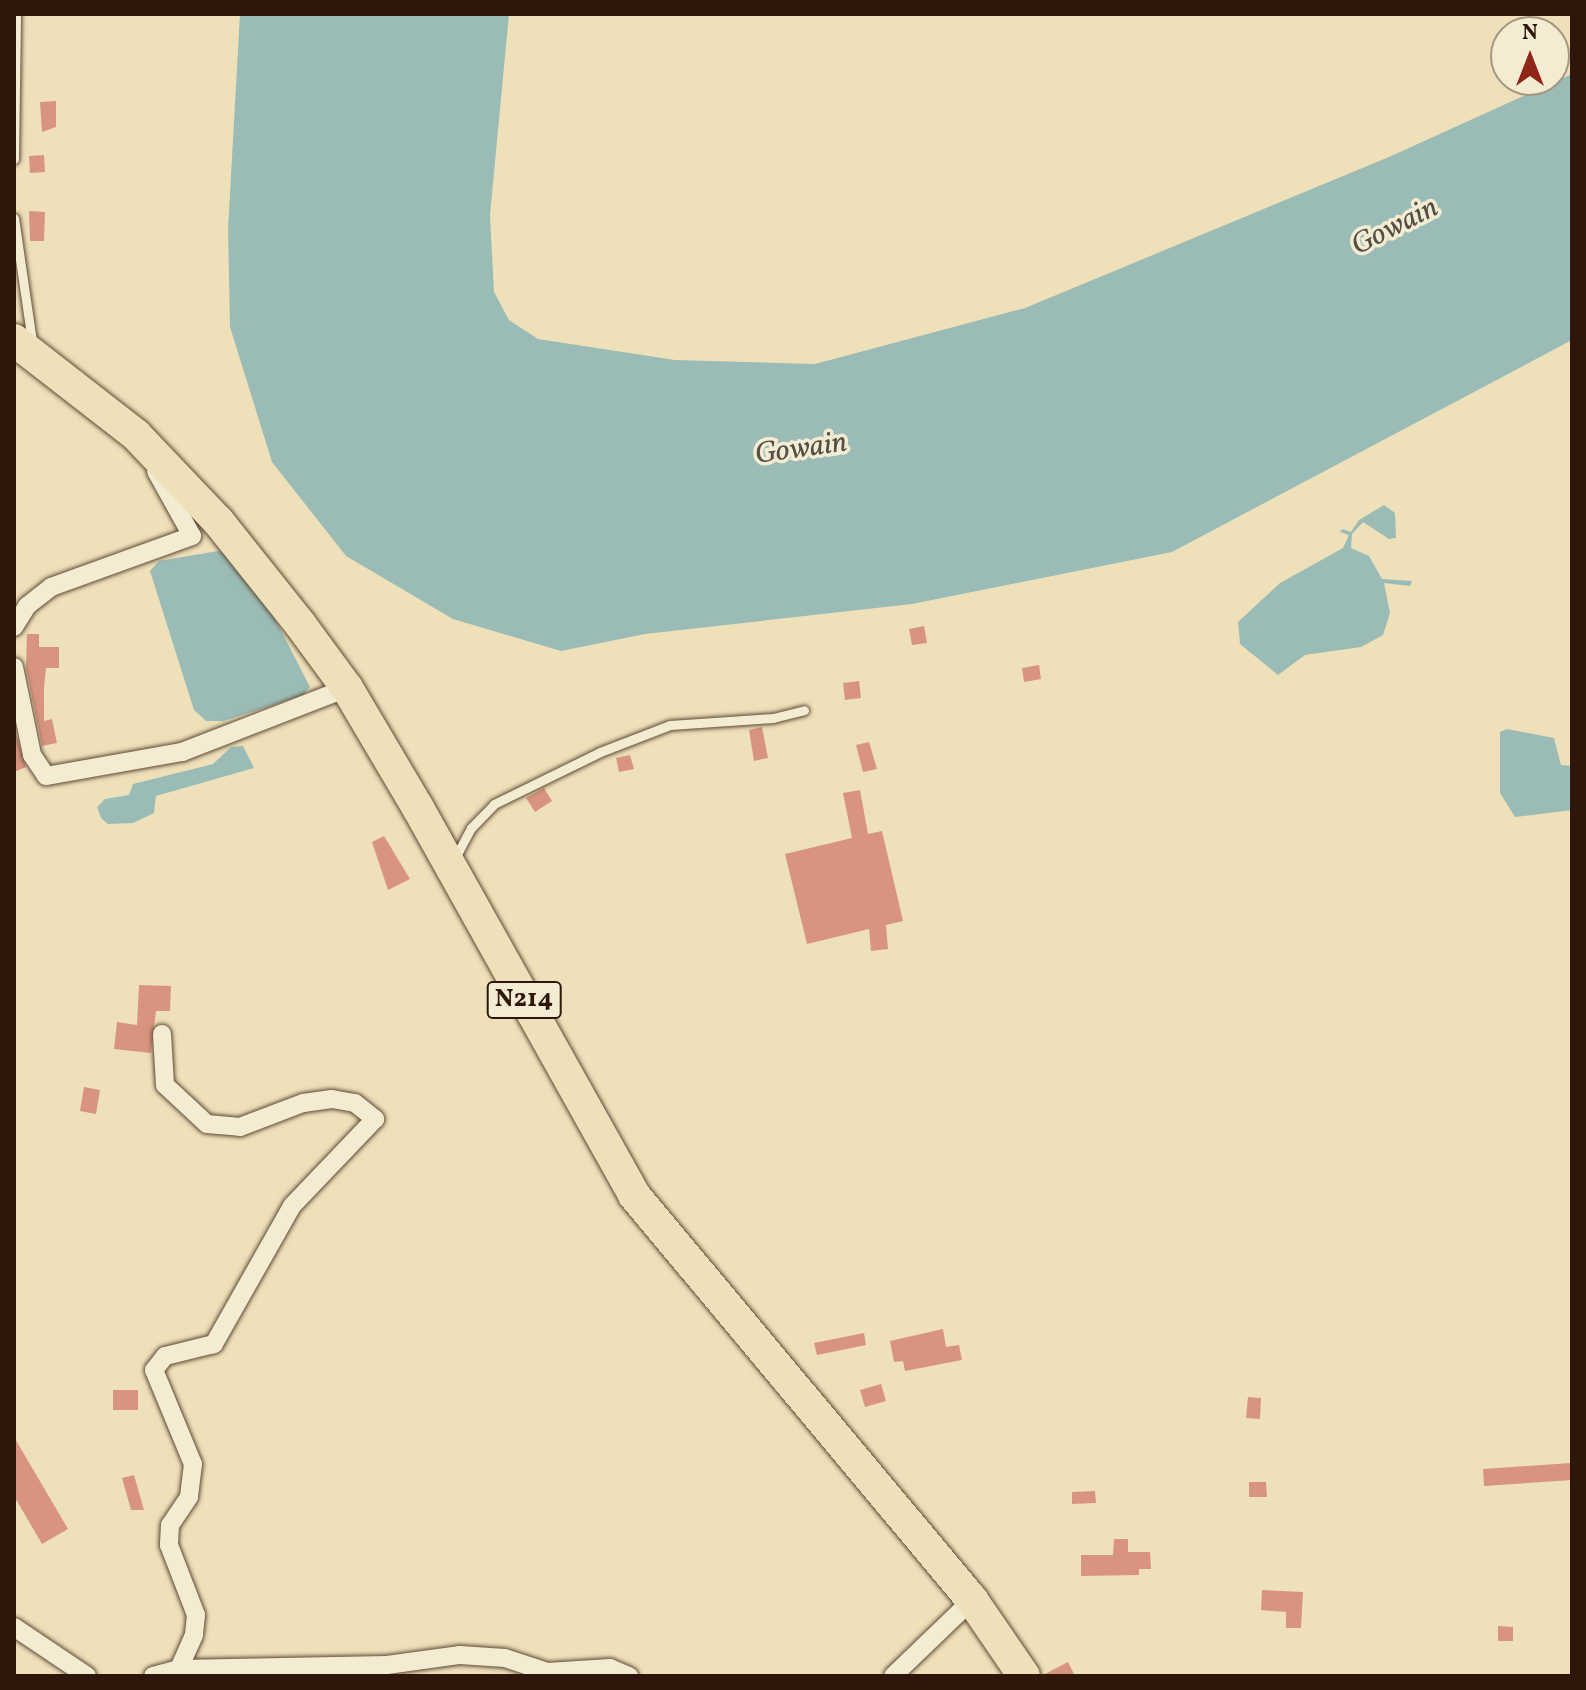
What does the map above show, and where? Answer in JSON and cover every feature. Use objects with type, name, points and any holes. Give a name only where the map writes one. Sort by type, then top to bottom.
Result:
[{"type":"highway","name":"N214","points":[[24,348],[136,435],[218,521],[347,688],[634,1195],[972,1600],[1024,1676]]},
{"type":"street","points":[[14,627],[27,606],[51,587],[192,536],[136,435]]},
{"type":"street","points":[[14,667],[32,755],[46,776],[182,752],[347,688]]},
{"type":"street","points":[[162,1034],[165,1085],[207,1124],[240,1127],[303,1103],[332,1099],[355,1103],[375,1119],[292,1206],[214,1344],[165,1356],[154,1370],[193,1464],[189,1497],[170,1525],[169,1545],[196,1615],[194,1635],[179,1669]]},
{"type":"street","points":[[893,1676],[972,1600]]},
{"type":"street","points":[[14,1627],[87,1676]]},
{"type":"street","points":[[153,1676],[179,1669],[387,1665],[460,1655],[505,1658],[547,1672],[610,1668],[629,1676]]},
{"type":"lane","points":[[14,159],[16,14]]},
{"type":"lane","points":[[14,218],[24,348]]},
{"type":"lane","points":[[450,868],[471,828],[494,804],[600,752],[670,725],[773,718],[804,710]]},
{"type":"water","name":"Gowain","points":[[240,14],[509,14],[490,215],[494,292],[509,320],[538,339],[675,360],[815,364],[1025,308],[1389,157],[1523,96],[1570,96],[1572,74],[1572,340],[1172,552],[912,604],[645,634],[561,651],[453,619],[346,556],[272,462],[230,327],[228,229]]},
{"type":"water","points":[[1384,505],[1395,513],[1396,538],[1389,539],[1363,522],[1352,534],[1351,548],[1369,556],[1382,579],[1412,581],[1410,586],[1384,583],[1390,613],[1383,635],[1361,647],[1305,655],[1278,675],[1240,644],[1238,622],[1280,583],[1343,548],[1349,535],[1340,532],[1342,529],[1351,532],[1359,520]]},
{"type":"water","points":[[218,551],[230,554],[252,574],[310,687],[303,695],[224,721],[206,721],[194,710],[150,571],[159,561]]},
{"type":"water","points":[[1507,729],[1554,738],[1561,765],[1572,766],[1572,810],[1515,817],[1500,793],[1500,732]]},
{"type":"water","points":[[243,746],[254,768],[156,796],[154,813],[133,823],[108,824],[101,818],[97,807],[105,799],[129,795],[133,784],[213,764],[231,747]]},
{"type":"building","points":[[56,101],[56,127],[42,132],[40,102]]},
{"type":"building","points":[[44,155],[45,172],[30,173],[29,156]]},
{"type":"building","points":[[29,211],[45,212],[44,241],[30,241]]},
{"type":"building","points":[[924,626],[927,643],[912,645],[909,629]]},
{"type":"building","points":[[27,634],[39,634],[39,647],[59,647],[59,668],[46,668],[44,688],[44,721],[52,719],[57,743],[42,746],[26,667]]},
{"type":"building","points":[[1039,665],[1041,679],[1024,682],[1022,668]]},
{"type":"building","points":[[859,681],[861,698],[845,700],[843,683]]},
{"type":"building","points":[[14,727],[26,767],[14,772]]},
{"type":"building","points":[[762,727],[768,758],[754,761],[749,730]]},
{"type":"building","points":[[869,742],[877,769],[863,772],[856,745]]},
{"type":"building","points":[[630,755],[634,769],[619,772],[616,758]]},
{"type":"building","points":[[544,788],[552,801],[535,812],[526,798]]},
{"type":"building","points":[[860,790],[868,834],[882,831],[903,921],[886,925],[888,949],[871,951],[869,929],[807,944],[785,854],[852,838],[843,793]]},
{"type":"building","points":[[384,836],[410,879],[388,890],[372,842]]},
{"type":"building","points":[[139,985],[171,986],[170,1011],[156,1011],[151,1053],[114,1049],[117,1022],[137,1025]]},
{"type":"building","points":[[84,1087],[100,1090],[96,1114],[80,1111]]},
{"type":"building","points":[[943,1329],[946,1347],[959,1345],[962,1360],[905,1371],[903,1361],[894,1362],[890,1341]]},
{"type":"building","points":[[864,1333],[866,1345],[817,1355],[814,1343]]},
{"type":"building","points":[[881,1384],[886,1401],[865,1407],[860,1390]]},
{"type":"building","points":[[113,1390],[138,1390],[138,1410],[113,1410]]},
{"type":"building","points":[[1248,1397],[1261,1398],[1260,1419],[1246,1418]]},
{"type":"building","points":[[14,1437],[68,1529],[42,1544],[14,1496]]},
{"type":"building","points":[[1571,1463],[1572,1480],[1484,1486],[1483,1469]]},
{"type":"building","points":[[134,1475],[144,1510],[131,1510],[122,1478]]},
{"type":"building","points":[[1249,1482],[1266,1482],[1267,1497],[1249,1497]]},
{"type":"building","points":[[1095,1491],[1096,1503],[1072,1504],[1072,1492]]},
{"type":"building","points":[[1114,1539],[1128,1539],[1128,1552],[1150,1552],[1151,1569],[1139,1569],[1139,1575],[1081,1576],[1081,1555],[1113,1555]]},
{"type":"building","points":[[1262,1590],[1303,1592],[1301,1628],[1286,1628],[1286,1612],[1261,1610]]},
{"type":"building","points":[[1498,1626],[1513,1627],[1513,1641],[1498,1641]]},
{"type":"building","points":[[1068,1662],[1075,1676],[1043,1676],[1043,1675]]}]
